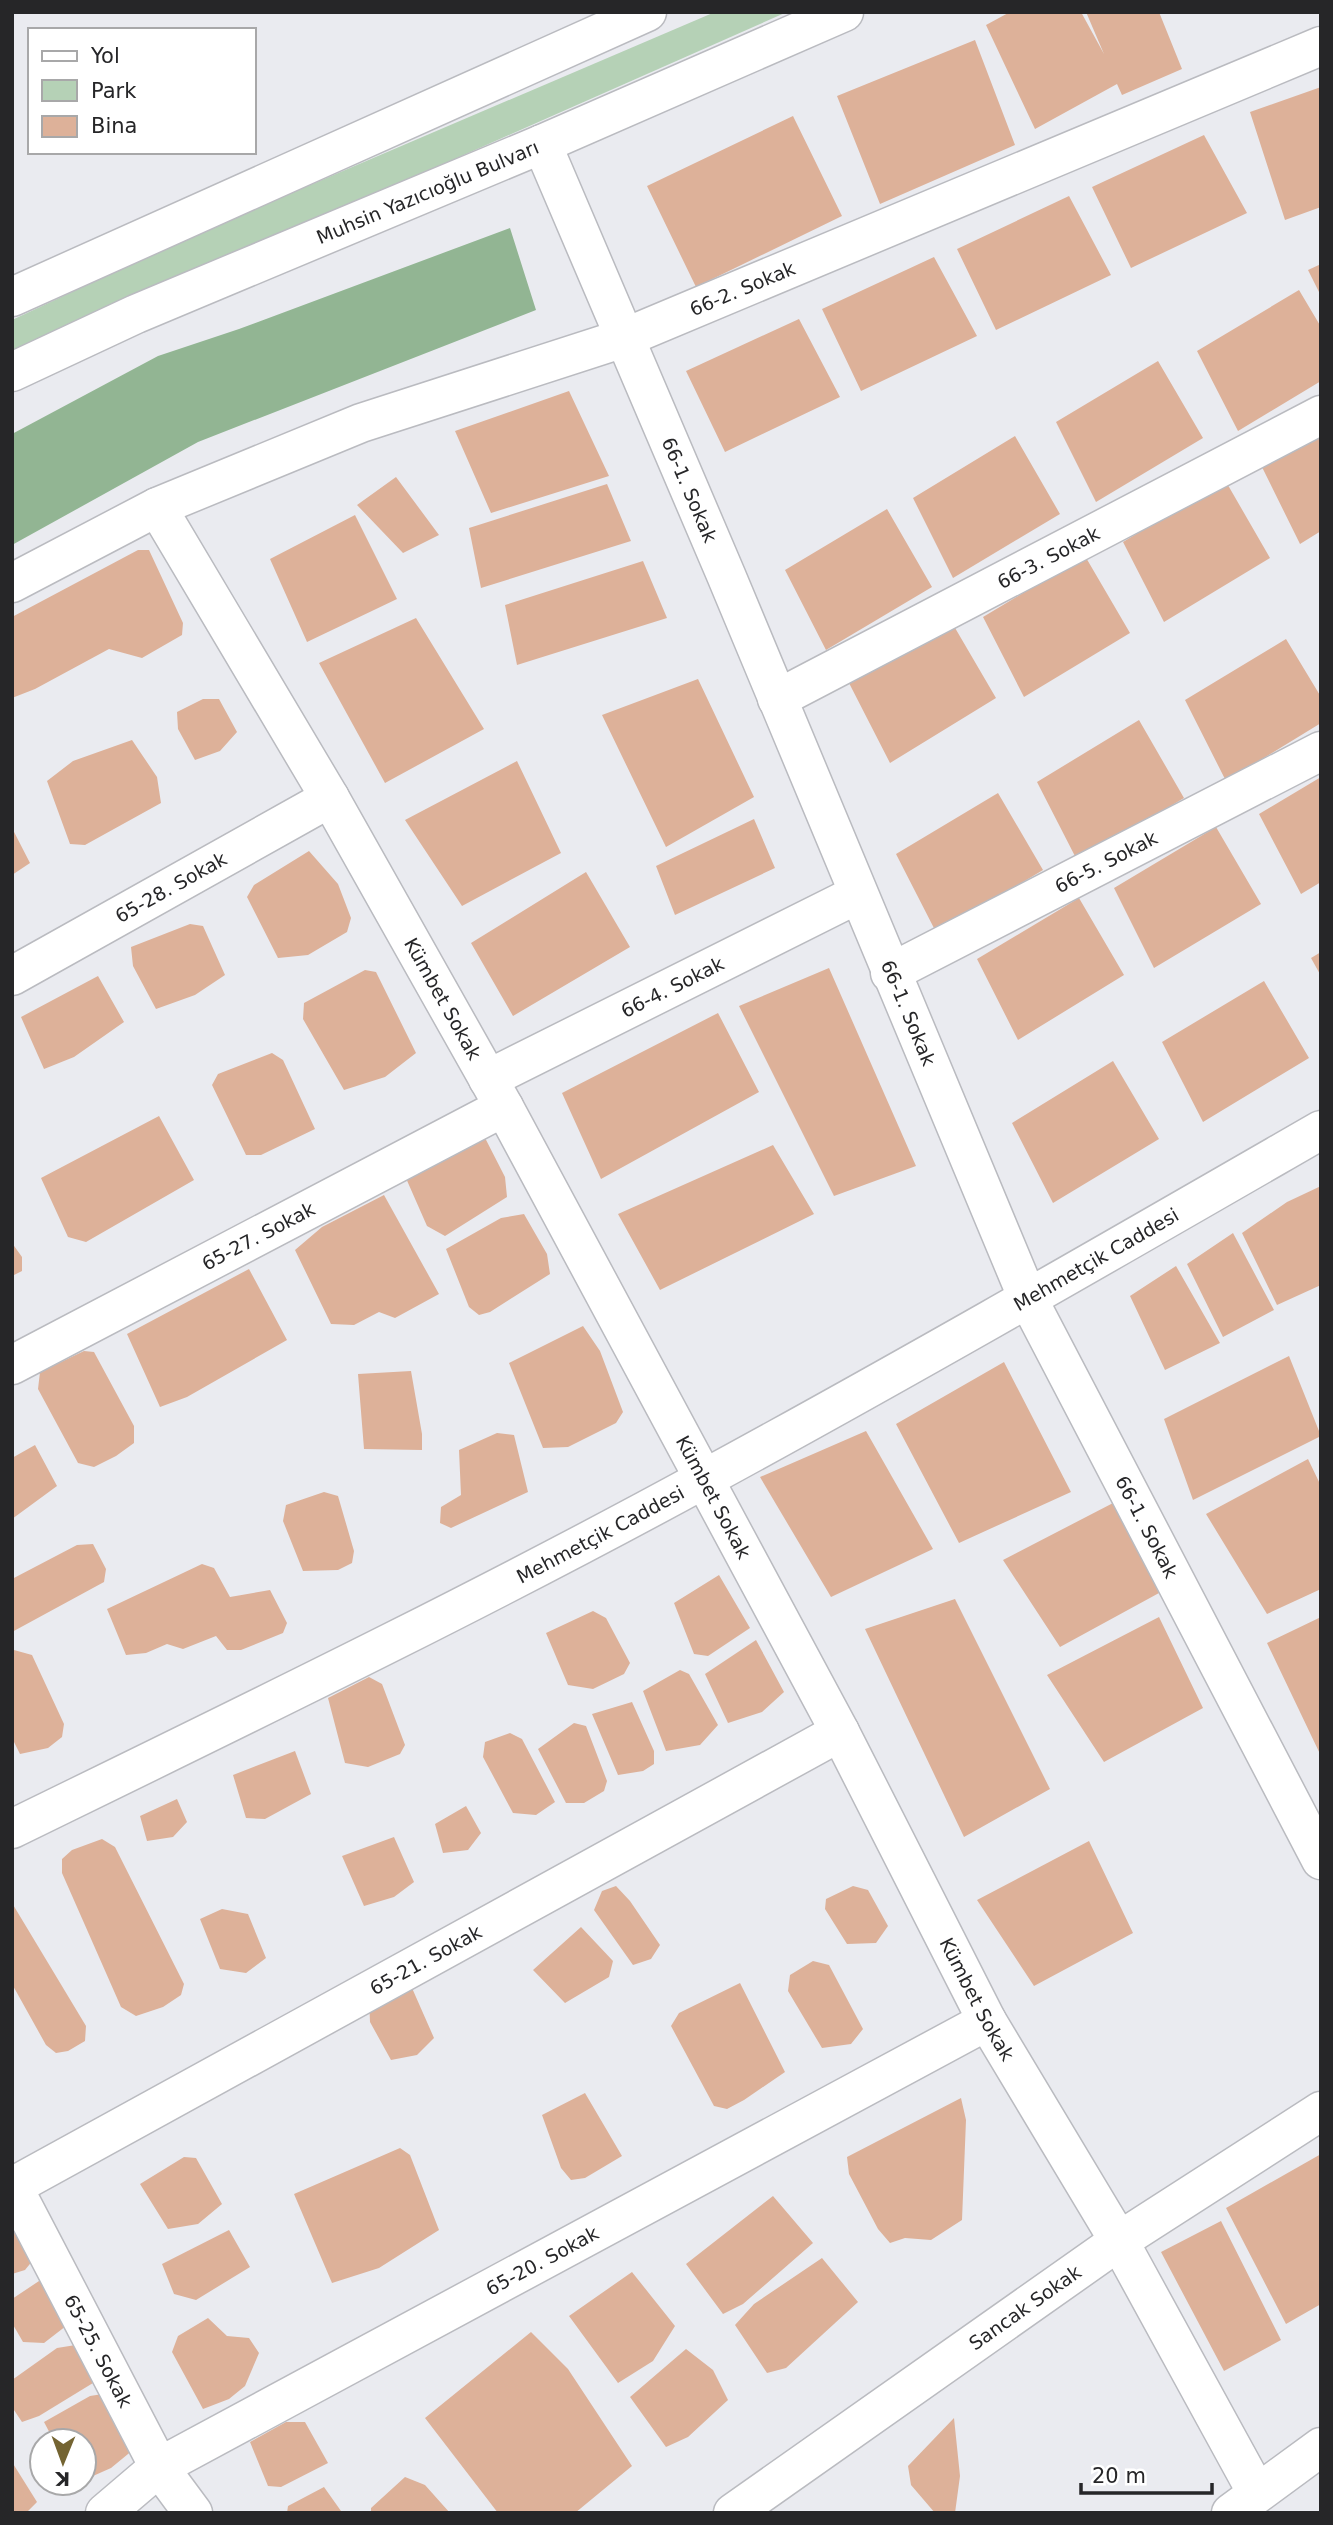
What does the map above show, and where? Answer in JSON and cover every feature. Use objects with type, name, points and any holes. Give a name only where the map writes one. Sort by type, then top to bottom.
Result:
[{"type":"street","points":[[12,297],[647,12]]},
{"type":"street","name":"Muhsin Yazıcıoğlu Bulvarı","points":[[12,372],[76,340],[542,144],[844,12]]},
{"type":"street","name":"66-2. Sokak","points":[[12,583],[157,507],[361,422],[624,338],[1321,46]]},
{"type":"street","name":"66-1. Sokak","points":[[542,144],[1028,1299],[1321,1860]]},
{"type":"street","name":"66-3. Sokak","points":[[777,699],[1321,415]]},
{"type":"street","name":"Kümbet Sokak","points":[[157,507],[330,798],[496,1093],[839,1732],[987,2021],[1119,2241],[1244,2503]]},
{"type":"street","name":"66-5. Sokak","points":[[890,973],[1321,751]]},
{"type":"street","name":"65-28. Sokak","points":[[12,976],[330,798]]},
{"type":"street","name":"66-4. Sokak","points":[[496,1093],[858,894]]},
{"type":"street","name":"65-27. Sokak","points":[[12,1365],[496,1093]]},
{"type":"street","name":"Mehmetçik Caddesi","points":[[12,1829],[365,1657],[703,1480],[1028,1299],[1321,1130]]},
{"type":"street","name":"65-21. Sokak","points":[[12,2186],[839,1732]]},
{"type":"street","name":"65-20. Sokak","points":[[105,2513],[159,2467],[987,2021]]},
{"type":"street","name":"Sancak Sokak","points":[[733,2513],[1119,2241],[1321,2111]]},
{"type":"street","name":"65-25. Sokak","points":[[12,2186],[159,2467],[193,2513]]},
{"type":"street","points":[[1244,2503],[1321,2447]]},
{"type":"green space","points":[[715,12],[787,12],[12,355],[12,320],[207,229]]},
{"type":"green space","points":[[510,228],[536,310],[198,442],[12,545],[12,434],[158,356],[239,329]]},
{"type":"building","points":[[1010,12],[1081,12],[1104,54],[1086,12],[1159,12],[1182,69],[1122,95],[1117,84],[1035,129],[986,25]]},
{"type":"building","points":[[975,40],[1015,145],[880,204],[837,96]]},
{"type":"building","points":[[1321,87],[1321,207],[1285,220],[1250,112]]},
{"type":"building","points":[[793,116],[842,216],[696,287],[647,186]]},
{"type":"building","points":[[1204,135],[1247,213],[1131,268],[1092,187]]},
{"type":"building","points":[[1069,196],[1111,275],[996,330],[957,249]]},
{"type":"building","points":[[934,257],[977,336],[861,391],[822,309]]},
{"type":"building","points":[[1321,264],[1321,296],[1308,270]]},
{"type":"building","points":[[1299,290],[1321,327],[1321,381],[1238,431],[1197,351]]},
{"type":"building","points":[[799,319],[840,397],[725,452],[686,371]]},
{"type":"building","points":[[1158,361],[1203,438],[1096,502],[1056,422]]},
{"type":"building","points":[[569,391],[609,476],[491,513],[455,431]]},
{"type":"building","points":[[1321,427],[1321,531],[1300,544],[1260,463]]},
{"type":"building","points":[[1015,436],[1060,514],[953,578],[913,498]]},
{"type":"building","points":[[396,477],[439,535],[403,553],[357,505]]},
{"type":"building","points":[[1225,480],[1270,558],[1164,622],[1123,542]]},
{"type":"building","points":[[607,484],[631,541],[481,588],[469,528]]},
{"type":"building","points":[[887,509],[932,587],[826,650],[785,570]]},
{"type":"building","points":[[355,515],[397,599],[307,642],[270,559]]},
{"type":"building","points":[[138,550],[149,550],[183,623],[182,635],[142,658],[109,649],[35,689],[12,698],[12,617]]},
{"type":"building","points":[[1085,556],[1130,633],[1024,697],[983,617]]},
{"type":"building","points":[[643,561],[667,618],[517,665],[505,605]]},
{"type":"building","points":[[416,618],[484,729],[385,783],[319,663]]},
{"type":"building","points":[[951,621],[996,698],[890,763],[849,683]]},
{"type":"building","points":[[1286,639],[1321,697],[1321,723],[1226,781],[1185,700]]},
{"type":"building","points":[[698,679],[754,797],[666,847],[602,715]]},
{"type":"building","points":[[203,699],[219,699],[237,732],[220,751],[195,760],[178,729],[177,712]]},
{"type":"building","points":[[1139,720],[1184,798],[1078,862],[1037,782]]},
{"type":"building","points":[[132,740],[157,777],[161,803],[85,845],[70,844],[47,781],[73,761]]},
{"type":"building","points":[[517,761],[561,853],[462,906],[405,820]]},
{"type":"building","points":[[1321,777],[1321,882],[1301,894],[1259,814]]},
{"type":"building","points":[[998,793],[1043,870],[937,934],[896,854]]},
{"type":"building","points":[[754,819],[775,868],[675,915],[656,866]]},
{"type":"building","points":[[1216,827],[1261,904],[1154,968],[1114,888]]},
{"type":"building","points":[[12,828],[30,863],[12,875]]},
{"type":"building","points":[[309,851],[338,884],[351,918],[347,932],[308,955],[278,958],[247,897],[254,885]]},
{"type":"building","points":[[586,872],[630,947],[513,1016],[471,943]]},
{"type":"building","points":[[1079,898],[1124,975],[1018,1040],[977,959]]},
{"type":"building","points":[[190,924],[203,926],[225,975],[195,995],[156,1009],[133,966],[131,947]]},
{"type":"building","points":[[1321,952],[1321,976],[1311,958]]},
{"type":"building","points":[[829,968],[916,1166],[834,1196],[739,1006]]},
{"type":"building","points":[[365,970],[376,972],[416,1053],[385,1077],[344,1090],[303,1019],[304,1003]]},
{"type":"building","points":[[98,976],[124,1022],[74,1057],[44,1069],[21,1017]]},
{"type":"building","points":[[1264,981],[1309,1058],[1203,1122],[1162,1042]]},
{"type":"building","points":[[718,1013],[759,1092],[601,1179],[562,1093]]},
{"type":"building","points":[[272,1053],[283,1060],[315,1129],[261,1155],[246,1155],[212,1085],[218,1074]]},
{"type":"building","points":[[1113,1061],[1159,1139],[1053,1203],[1012,1123]]},
{"type":"building","points":[[159,1116],[194,1180],[86,1242],[68,1237],[41,1178]]},
{"type":"building","points":[[482,1132],[505,1177],[507,1197],[445,1236],[427,1226],[405,1176]]},
{"type":"building","points":[[773,1145],[814,1214],[660,1290],[618,1214]]},
{"type":"building","points":[[1321,1186],[1321,1285],[1277,1305],[1242,1233],[1287,1202]]},
{"type":"building","points":[[384,1195],[439,1294],[395,1318],[379,1312],[354,1325],[331,1324],[295,1250],[322,1227]]},
{"type":"building","points":[[524,1214],[547,1254],[550,1274],[490,1312],[479,1315],[469,1307],[446,1249],[501,1218]]},
{"type":"building","points":[[1233,1233],[1274,1310],[1223,1337],[1187,1264]]},
{"type":"building","points":[[12,1243],[22,1257],[22,1271],[12,1276]]},
{"type":"building","points":[[1176,1266],[1220,1343],[1165,1370],[1130,1296]]},
{"type":"building","points":[[249,1269],[287,1340],[187,1397],[160,1407],[127,1334]]},
{"type":"building","points":[[583,1326],[600,1351],[623,1412],[616,1423],[568,1447],[543,1448],[509,1363]]},
{"type":"building","points":[[84,1351],[94,1352],[134,1426],[134,1443],[94,1467],[78,1463],[38,1389],[40,1372]]},
{"type":"building","points":[[1289,1356],[1321,1436],[1193,1500],[1164,1419]]},
{"type":"building","points":[[1004,1362],[1071,1492],[959,1543],[896,1424]]},
{"type":"building","points":[[411,1371],[422,1434],[422,1450],[364,1449],[358,1374]]},
{"type":"building","points":[[866,1431],[933,1549],[831,1597],[760,1477]]},
{"type":"building","points":[[497,1433],[514,1435],[528,1492],[451,1528],[440,1523],[441,1507],[461,1495],[459,1450]]},
{"type":"building","points":[[35,1445],[57,1486],[12,1519],[12,1458]]},
{"type":"building","points":[[1308,1459],[1321,1486],[1321,1589],[1267,1614],[1206,1514]]},
{"type":"building","points":[[324,1492],[338,1496],[354,1551],[352,1563],[338,1570],[303,1571],[283,1521],[286,1505]]},
{"type":"building","points":[[1115,1502],[1159,1593],[1060,1647],[1003,1560]]},
{"type":"building","points":[[93,1544],[106,1569],[104,1582],[12,1632],[12,1579],[77,1545]]},
{"type":"building","points":[[202,1564],[214,1568],[230,1597],[270,1590],[287,1623],[283,1633],[241,1650],[227,1650],[216,1636],[183,1649],[167,1644],[146,1653],[126,1655],[107,1609]]},
{"type":"building","points":[[719,1575],[750,1628],[708,1656],[694,1654],[674,1603]]},
{"type":"building","points":[[955,1599],[1050,1789],[964,1837],[865,1629]]},
{"type":"building","points":[[593,1611],[606,1618],[630,1663],[624,1674],[593,1689],[568,1685],[546,1633]]},
{"type":"building","points":[[1159,1617],[1203,1708],[1104,1762],[1047,1675]]},
{"type":"building","points":[[1321,1617],[1321,1756],[1267,1643]]},
{"type":"building","points":[[756,1640],[784,1692],[762,1712],[728,1723],[705,1674]]},
{"type":"building","points":[[14,1650],[32,1655],[64,1724],[62,1737],[48,1748],[20,1754],[12,1738]]},
{"type":"building","points":[[680,1670],[689,1674],[718,1725],[700,1745],[666,1751],[643,1691]]},
{"type":"building","points":[[369,1677],[382,1684],[405,1745],[400,1754],[368,1767],[345,1763],[328,1698]]},
{"type":"building","points":[[632,1702],[654,1751],[654,1764],[643,1771],[618,1775],[592,1714]]},
{"type":"building","points":[[574,1723],[586,1726],[607,1781],[604,1791],[584,1803],[566,1803],[538,1749]]},
{"type":"building","points":[[510,1733],[522,1739],[555,1802],[536,1815],[513,1813],[483,1757],[485,1742]]},
{"type":"building","points":[[295,1751],[311,1794],[265,1819],[246,1818],[233,1775]]},
{"type":"building","points":[[177,1799],[187,1822],[173,1837],[147,1841],[140,1816]]},
{"type":"building","points":[[466,1806],[481,1833],[468,1850],[443,1853],[435,1824]]},
{"type":"building","points":[[394,1837],[414,1882],[394,1897],[364,1906],[342,1856]]},
{"type":"building","points":[[102,1839],[115,1847],[184,1984],[181,1995],[163,2007],[136,2016],[121,2007],[62,1873],[62,1859],[72,1850]]},
{"type":"building","points":[[1089,1841],[1133,1933],[1034,1986],[977,1900]]},
{"type":"building","points":[[616,1886],[630,1901],[660,1945],[651,1959],[633,1965],[594,1910],[602,1891]]},
{"type":"building","points":[[853,1886],[868,1890],[888,1926],[876,1943],[847,1944],[825,1909],[826,1899]]},
{"type":"building","points":[[12,1903],[86,2026],[85,2041],[68,2051],[56,2053],[46,2045],[12,1984]]},
{"type":"building","points":[[222,1909],[248,1914],[266,1958],[246,1973],[220,1969],[200,1919]]},
{"type":"building","points":[[581,1927],[613,1961],[609,1977],[565,2003],[533,1970]]},
{"type":"building","points":[[813,1961],[829,1965],[863,2029],[851,2044],[822,2048],[788,1991],[790,1975]]},
{"type":"building","points":[[740,1983],[785,2072],[727,2109],[714,2106],[671,2026],[679,2013]]},
{"type":"building","points":[[412,1988],[434,2038],[417,2055],[391,2060],[370,2022],[369,1999]]},
{"type":"building","points":[[585,2093],[622,2156],[585,2178],[571,2180],[561,2168],[542,2115]]},
{"type":"building","points":[[961,2098],[966,2120],[962,2220],[931,2240],[905,2238],[890,2243],[878,2229],[849,2174],[847,2157]]},
{"type":"building","points":[[400,2148],[410,2155],[439,2230],[379,2268],[332,2283],[294,2194]]},
{"type":"building","points":[[1321,2154],[1321,2304],[1286,2324],[1226,2208]]},
{"type":"building","points":[[184,2157],[196,2158],[222,2204],[198,2224],[168,2229],[140,2184]]},
{"type":"building","points":[[773,2196],[813,2243],[743,2304],[723,2314],[686,2264]]},
{"type":"building","points":[[12,2208],[42,2249],[25,2270],[12,2274]]},
{"type":"building","points":[[1221,2221],[1281,2340],[1224,2371],[1161,2252]]},
{"type":"building","points":[[229,2230],[250,2267],[196,2300],[174,2294],[162,2264]]},
{"type":"building","points":[[822,2258],[858,2302],[786,2368],[767,2373],[735,2325],[754,2304]]},
{"type":"building","points":[[632,2272],[675,2326],[653,2361],[618,2383],[569,2316]]},
{"type":"building","points":[[45,2277],[75,2319],[44,2343],[23,2342],[12,2323],[12,2299]]},
{"type":"building","points":[[208,2318],[227,2336],[249,2338],[259,2353],[245,2386],[229,2399],[203,2409],[172,2352],[178,2336]]},
{"type":"building","points":[[531,2332],[568,2369],[632,2466],[575,2513],[498,2513],[425,2418]]},
{"type":"building","points":[[82,2344],[95,2369],[93,2383],[39,2416],[22,2422],[12,2407],[12,2380],[57,2348]]},
{"type":"building","points":[[686,2349],[713,2370],[728,2400],[688,2437],[666,2447],[630,2397]]},
{"type":"building","points":[[109,2393],[139,2445],[111,2468],[98,2474],[98,2427],[47,2427],[44,2422],[90,2396]]},
{"type":"building","points":[[954,2418],[960,2476],[955,2513],[935,2513],[911,2485],[908,2466]]},
{"type":"building","points":[[286,2422],[305,2422],[328,2463],[281,2487],[268,2486],[250,2442]]},
{"type":"building","points":[[12,2462],[28,2488],[28,2497],[34,2497],[37,2502],[26,2513],[12,2513]]},
{"type":"building","points":[[405,2477],[425,2485],[450,2513],[371,2513],[371,2508]]},
{"type":"building","points":[[324,2487],[341,2511],[339,2513],[287,2513],[288,2506]]}]
